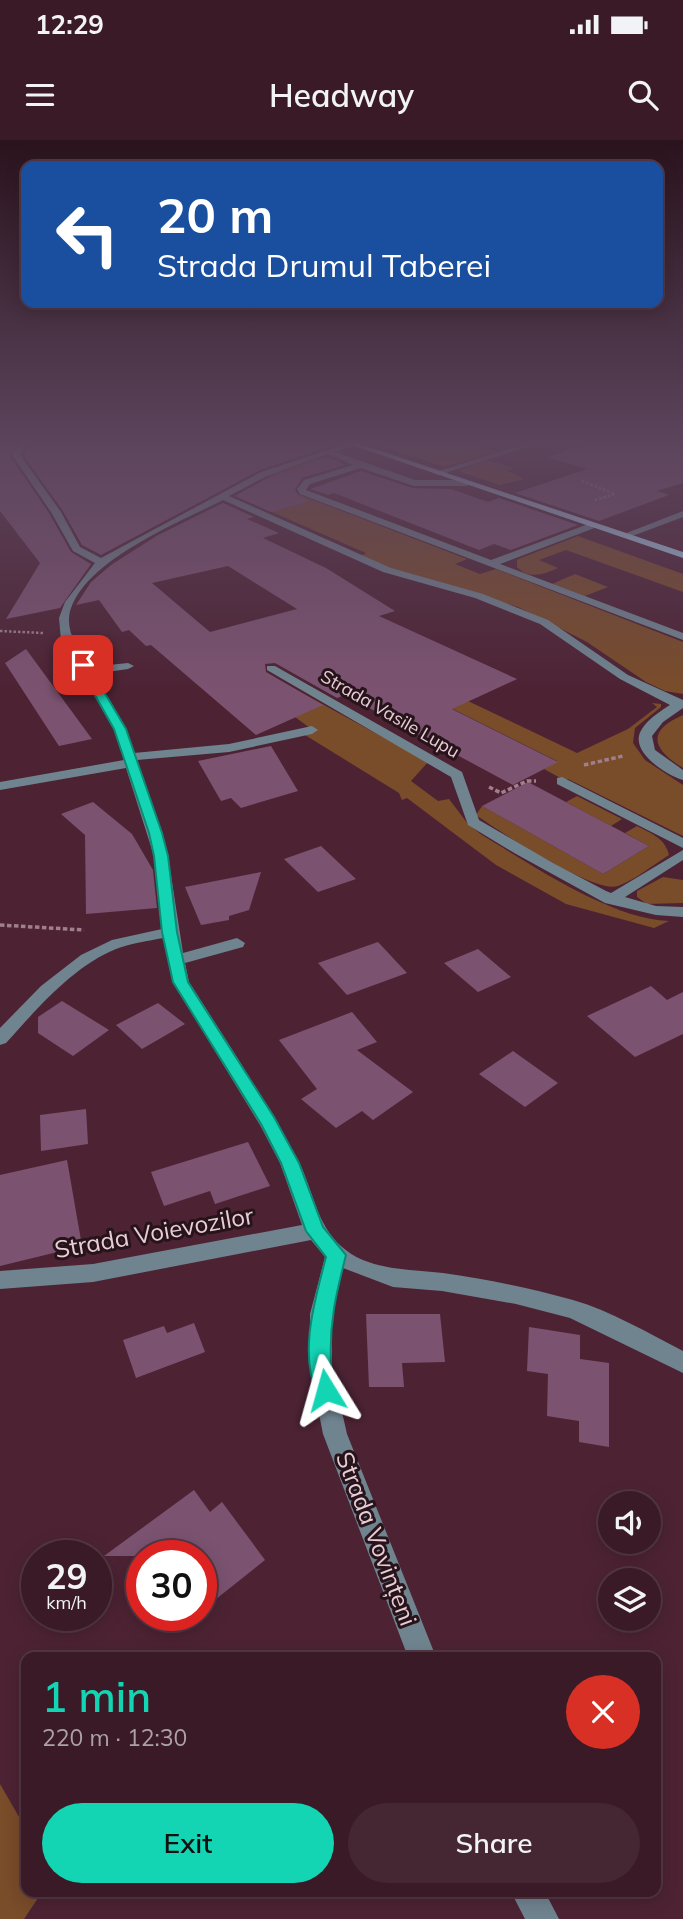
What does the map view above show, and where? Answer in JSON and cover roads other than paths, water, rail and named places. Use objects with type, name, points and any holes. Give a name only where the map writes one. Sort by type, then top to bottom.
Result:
[{"type":"main road","points":[[591,524],[683,555]]},
{"type":"street","points":[[62,524],[76,549],[101,562]]},
{"type":"street","points":[[171,524],[101,562],[70,602],[64,618],[64,630],[67,640],[120,729],[161,856],[170,932],[181,982],[268,1122],[290,1163],[315,1231],[336,1255],[370,1271],[393,1278],[442,1282],[516,1294],[574,1310],[641,1340],[683,1363]]},
{"type":"street","points":[[284,524],[387,570],[498,602],[544,622],[624,677],[681,705]]},
{"type":"street","points":[[387,524],[683,637]]},
{"type":"street","points":[[624,536],[658,524]]},
{"type":"street","points":[[491,564],[594,525]]},
{"type":"street","points":[[87,671],[128,666]]},
{"type":"street","name":"Strada Vasile Lupu","points":[[271,668],[457,775],[473,822],[610,900],[656,912],[683,912]]},
{"type":"street","points":[[681,705],[649,726],[644,737],[647,748],[660,762],[683,776]]},
{"type":"street","points":[[0,786],[130,760],[229,748],[312,730]]},
{"type":"street","points":[[562,782],[683,844]]},
{"type":"street","points":[[610,900],[683,854]]},
{"type":"street","points":[[0,1039],[50,988],[101,950],[117,943],[170,932]]},
{"type":"street","points":[[176,960],[237,943]]},
{"type":"street","name":"Strada Voievozilor","points":[[0,1280],[93,1273],[315,1231]]},
{"type":"street","name":"Strada Vovințeni","points":[[336,1255],[321,1314],[321,1368],[335,1434],[420,1652]]},
{"type":"street","points":[[530,1897],[543,1919]]}]
